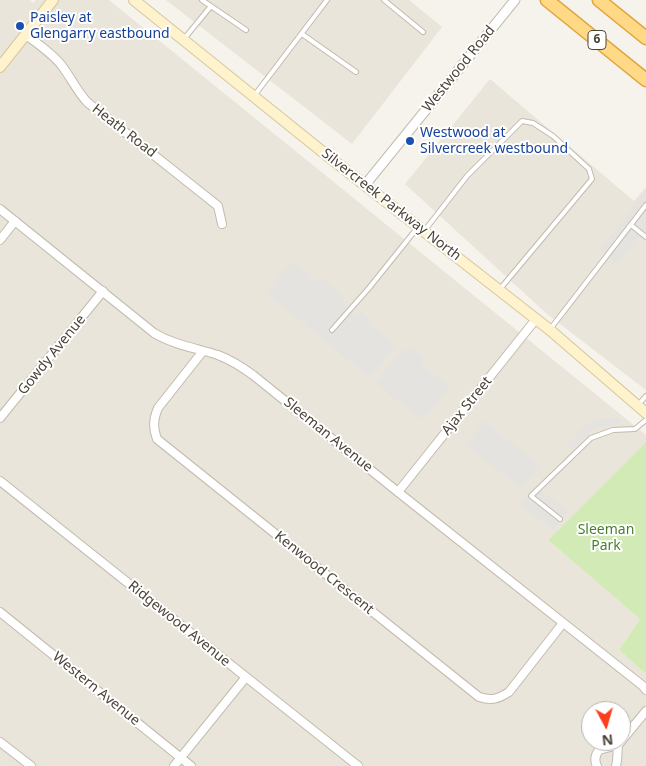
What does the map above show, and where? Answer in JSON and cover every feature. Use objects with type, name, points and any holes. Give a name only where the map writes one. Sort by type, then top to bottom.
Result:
[{"type":"highway","name":"6","points":[[547,0],[646,80]]},
{"type":"highway","name":"6","points":[[599,0],[646,38]]},
{"type":"main road","points":[[1,64],[54,0]]},
{"type":"main road","name":"Silvercreek Parkway North","points":[[134,0],[420,229],[550,330],[642,409]]},
{"type":"street","name":"Westwood Road","points":[[365,185],[515,0]]},
{"type":"street","name":"Heath Road","points":[[26,34],[57,60],[87,102],[218,206],[222,224]]},
{"type":"street","name":"Sleeman Avenue","points":[[0,209],[154,333],[182,346],[217,355],[234,362],[253,375],[645,687]]},
{"type":"street","points":[[0,240],[15,221]]},
{"type":"street","name":"Gowdy Avenue","points":[[0,418],[103,291]]},
{"type":"street","name":"Ajax Street","points":[[398,492],[536,319]]},
{"type":"street","name":"Kenwood Crescent","points":[[203,351],[158,408],[154,418],[153,429],[157,439],[479,697],[489,700],[500,698],[509,692],[563,623]]},
{"type":"street","name":"Ridgewood Avenue","points":[[0,480],[358,766]]},
{"type":"street","name":"Western Avenue","points":[[0,612],[192,766]]},
{"type":"street","points":[[174,766],[246,678]]},
{"type":"street","points":[[631,729],[646,711]]},
{"type":"street","points":[[0,742],[30,766]]},
{"type":"street","points":[[597,766],[595,757],[598,751]]},
{"type":"street","points":[[616,766],[618,751]]},
{"type":"lane","points":[[202,0],[246,30]]},
{"type":"lane","points":[[254,96],[327,0]]},
{"type":"lane","points":[[384,0],[423,32]]},
{"type":"lane","points":[[183,39],[211,6]]},
{"type":"lane","points":[[302,34],[356,72]]},
{"type":"lane","points":[[332,330],[467,176],[522,121],[533,123],[553,136],[589,169],[592,179],[499,290]]},
{"type":"lane","points":[[550,330],[646,206]]},
{"type":"lane","points":[[630,225],[646,238]]},
{"type":"lane","points":[[642,409],[646,396]]},
{"type":"lane","points":[[560,519],[531,496],[591,438],[613,430],[635,429],[646,420]]},
{"type":"shaded area","points":[[0,0],[30,0],[33,3],[36,0],[109,0],[646,435],[646,442],[548,540],[640,619],[619,650],[646,674],[646,766],[0,766]]},
{"type":"shaded area","points":[[166,0],[409,0],[442,27],[352,144]]},
{"type":"shaded area","points":[[490,79],[634,201],[646,187],[646,390],[547,314],[405,184]]},
{"type":"shaded area","points":[[646,191],[646,237],[641,233],[617,264],[600,250]]},
{"type":"shaded area","points":[[291,262],[310,274],[316,282],[320,278],[345,297],[341,302],[356,316],[361,311],[372,320],[368,326],[373,327],[395,345],[370,377],[266,293]]},
{"type":"shaded area","points":[[410,347],[426,359],[422,367],[450,386],[433,409],[422,419],[375,383],[405,348],[408,350]]},
{"type":"shaded area","points":[[619,417],[620,423],[593,429],[573,449],[567,446],[586,425],[597,419]]},
{"type":"shaded area","points":[[485,421],[540,466],[521,489],[466,445]]},
{"type":"shaded area","points":[[534,486],[568,511],[554,530],[520,505]]},
{"type":"green space","name":"Sleeman Park","points":[[646,442],[646,674],[619,650],[640,619],[548,540]]},
{"type":"place","name":"Paisley at Glengarry eastbound","points":[[20,26]]},
{"type":"place","name":"Westwood at Silvercreek westbound","points":[[410,141]]}]
